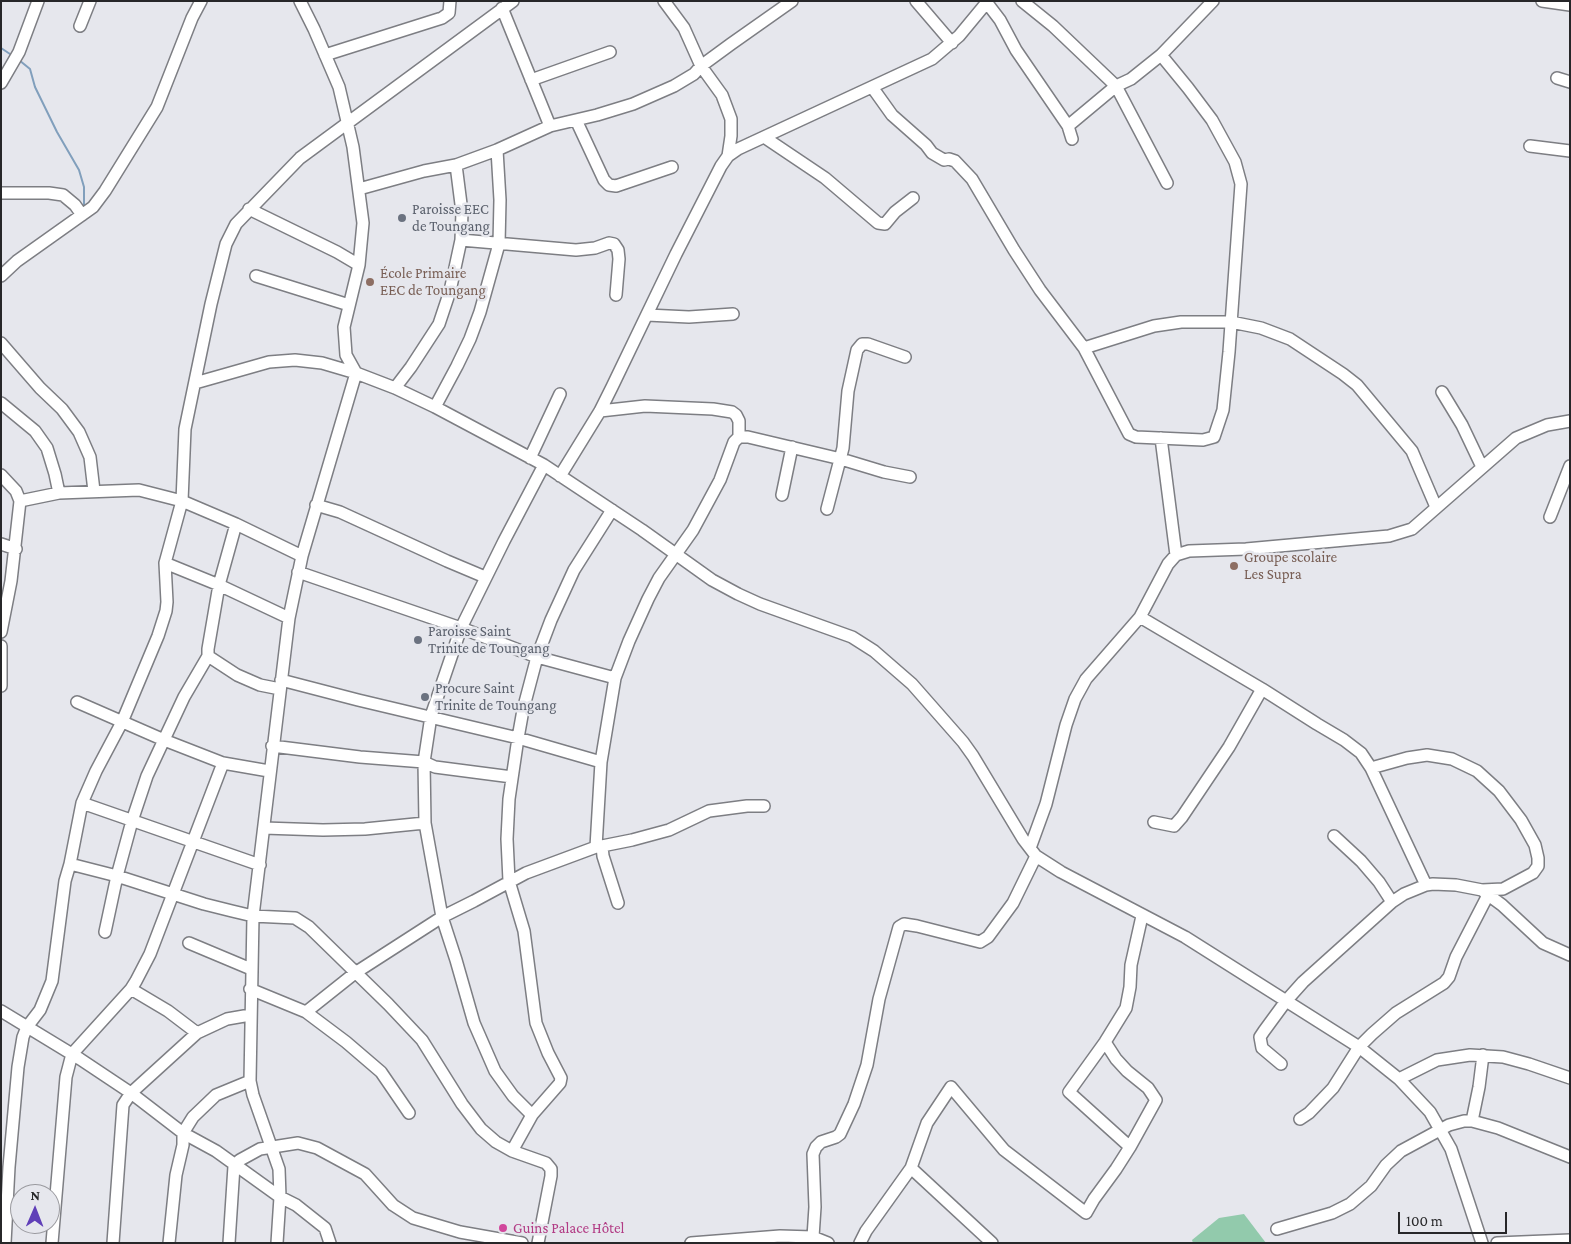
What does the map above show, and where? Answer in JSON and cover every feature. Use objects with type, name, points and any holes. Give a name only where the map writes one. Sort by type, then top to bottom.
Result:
[{"type":"street","points":[[3,77],[19,52],[38,1]]},
{"type":"street","points":[[80,26],[90,1]]},
{"type":"street","points":[[1,276],[17,261],[93,207],[105,191],[157,107],[192,18],[201,1]]},
{"type":"street","points":[[277,1243],[280,1197],[279,1170],[250,1081],[250,989],[253,916],[272,746],[289,618],[302,556],[356,373],[346,355],[344,327],[359,265],[363,223],[348,121],[339,87],[300,1]]},
{"type":"street","points":[[325,55],[442,18],[449,13],[450,1]]},
{"type":"street","points":[[5,1243],[9,1167],[22,1037],[40,1010],[52,981],[65,881],[82,803],[96,771],[122,722],[158,636],[166,611],[165,563],[182,502],[185,429],[211,304],[226,244],[236,224],[300,158],[513,1]]},
{"type":"street","points":[[664,1],[684,28],[701,66],[722,95],[731,119],[728,156]]},
{"type":"street","points":[[359,189],[424,171],[456,165],[550,126],[633,104],[674,86],[694,74],[701,66],[792,1]]},
{"type":"street","points":[[916,1],[952,43]]},
{"type":"street","points":[[1022,1],[1053,26],[1116,86],[1167,184]]},
{"type":"street","points":[[1068,126],[1116,86],[1131,79],[1161,55],[1213,1]]},
{"type":"street","points":[[1542,1],[1570,5]]},
{"type":"street","points":[[560,476],[600,410],[721,166],[728,156],[738,149],[932,59],[952,43],[987,2],[1000,20],[1016,50],[1068,126],[1072,139]]},
{"type":"street","points":[[502,8],[550,126]]},
{"type":"street","points":[[531,80],[610,52]]},
{"type":"street","points":[[872,87],[892,115],[926,145],[932,153],[944,160],[949,159],[955,162],[972,179],[1040,290],[1084,348],[1129,434],[1136,437],[1203,440],[1214,437],[1222,410],[1231,322],[1241,184],[1235,162],[1212,120],[1161,55]]},
{"type":"street","points":[[1557,78],[1570,82]]},
{"type":"street","points":[[576,120],[604,180],[609,185],[616,186],[672,167]]},
{"type":"street","points":[[764,137],[825,178],[878,223],[885,224],[895,212],[913,198]]},
{"type":"street","points":[[1530,146],[1570,151]]},
{"type":"street","points":[[435,407],[470,340],[499,244],[500,200],[496,150]]},
{"type":"street","points":[[395,388],[416,361],[439,324],[450,291],[461,240],[462,212],[456,165]]},
{"type":"street","points":[[1,193],[49,193],[63,196],[75,205],[82,215]]},
{"type":"street","points":[[250,209],[337,252],[359,265]]},
{"type":"street","points":[[461,240],[576,250],[595,248],[608,243],[614,244],[618,250],[619,259],[616,295]]},
{"type":"street","points":[[256,276],[349,305]]},
{"type":"street","points":[[647,315],[689,317],[733,314]]},
{"type":"street","points":[[1084,348],[1154,326],[1180,322],[1231,322],[1261,328],[1290,339],[1357,385],[1412,451],[1436,507]]},
{"type":"street","points":[[1,343],[40,388],[62,409],[79,432],[90,457],[94,491]]},
{"type":"street","points":[[827,510],[841,459],[846,432],[848,392],[857,350],[862,344],[868,344],[905,357]]},
{"type":"street","points":[[195,383],[270,362],[295,360],[322,363],[356,373],[395,388],[544,465],[677,554],[712,580],[760,604],[852,637],[874,651],[929,702],[963,742],[1033,852],[1061,872],[1185,938],[1359,1047],[1399,1079],[1430,1112],[1451,1149],[1482,1243]]},
{"type":"street","points":[[1442,392],[1462,425],[1482,467]]},
{"type":"street","points":[[530,458],[560,394]]},
{"type":"street","points":[[1,403],[35,431],[47,448],[59,493]]},
{"type":"street","points":[[600,410],[645,406],[712,409],[732,412],[739,421],[739,437]]},
{"type":"street","points":[[814,1237],[814,1154],[820,1142],[840,1134],[857,1097],[867,1066],[879,999],[899,927],[904,924],[917,926],[980,942],[988,937],[1013,903],[1033,852],[1074,699],[1086,679],[1140,617],[1168,564],[1176,555],[1189,551],[1246,549],[1389,536],[1412,529],[1516,438],[1547,426],[1570,421]]},
{"type":"street","points":[[618,903],[599,846],[601,762],[615,678],[629,640],[648,599],[659,578],[693,530],[716,488],[734,442],[739,437],[748,437],[841,459],[857,466],[910,477]]},
{"type":"street","points":[[1161,438],[1176,555]]},
{"type":"street","points":[[782,495],[792,447]]},
{"type":"street","points":[[532,1115],[513,1096],[495,1070],[474,1023],[442,917],[425,823],[424,762],[431,716],[461,628],[485,577],[544,465]]},
{"type":"street","points":[[1550,517],[1570,466]]},
{"type":"street","points":[[1,475],[16,491],[20,500],[16,550],[1,632]]},
{"type":"street","points":[[20,500],[59,493],[139,490],[182,502],[236,524],[302,556]]},
{"type":"street","points":[[316,505],[340,512],[447,562],[485,577]]},
{"type":"street","points":[[512,1151],[532,1115],[560,1083],[561,1078],[536,1023],[524,931],[509,881],[507,839],[512,777],[518,738],[523,710],[537,657],[551,620],[574,570],[612,510]]},
{"type":"street","points":[[105,932],[117,876],[147,776],[184,697],[208,656],[219,585],[236,524]]},
{"type":"street","points":[[1,544],[16,550]]},
{"type":"street","points":[[165,563],[219,585],[289,618]]},
{"type":"street","points":[[298,572],[461,628],[537,657],[615,678]]},
{"type":"street","points":[[1140,617],[1262,688],[1344,740],[1361,753],[1371,768],[1426,885]]},
{"type":"street","points":[[1,646],[2,683]]},
{"type":"street","points":[[208,656],[238,675],[260,685],[280,685],[431,716],[601,762]]},
{"type":"street","points":[[1154,822],[1174,826],[1182,817],[1229,747],[1262,688]]},
{"type":"street","points":[[77,702],[222,763],[269,771]]},
{"type":"street","points":[[272,746],[360,757],[424,762],[436,767],[512,777]]},
{"type":"street","points":[[1281,1064],[1262,1048],[1260,1037],[1286,1001],[1303,982],[1392,902],[1404,894],[1426,885],[1456,885],[1485,892],[1503,889],[1533,873],[1538,866],[1535,845],[1511,805],[1477,770],[1452,759],[1427,755],[1407,758],[1371,768]]},
{"type":"street","points":[[52,1243],[66,1077],[72,1054],[131,989],[150,954],[172,893],[208,806],[222,763]]},
{"type":"street","points":[[82,803],[260,865]]},
{"type":"street","points":[[306,1012],[354,973],[442,917],[509,881],[552,862],[599,846],[632,840],[669,830],[708,811],[764,806]]},
{"type":"street","points":[[264,828],[323,830],[425,823]]},
{"type":"street","points":[[1334,836],[1361,861],[1379,882],[1392,902]]},
{"type":"street","points":[[70,864],[117,876],[204,904],[253,916],[296,918],[309,927],[422,1040],[462,1104],[481,1129],[496,1142],[512,1151],[546,1163],[550,1169],[551,1176],[538,1243]]},
{"type":"street","points":[[1485,892],[1544,942],[1570,955]]},
{"type":"street","points":[[1300,1119],[1309,1113],[1333,1088],[1359,1047],[1396,1013],[1444,983],[1449,977],[1485,892]]},
{"type":"street","points":[[1130,1147],[1069,1092],[1105,1042],[1126,1008],[1130,987],[1131,965],[1142,916]]},
{"type":"street","points":[[189,943],[251,970]]},
{"type":"street","points":[[131,989],[168,1011],[197,1033]]},
{"type":"street","points":[[250,989],[306,1012],[346,1042],[380,1072],[409,1113]]},
{"type":"street","points":[[113,1243],[123,1105],[131,1093],[197,1033],[227,1019],[250,1015]]},
{"type":"street","points":[[9,1016],[72,1054],[131,1093],[183,1132],[216,1151],[234,1166],[280,1197],[296,1205],[325,1228],[331,1242]]},
{"type":"street","points":[[860,1243],[866,1231],[911,1168],[927,1123],[951,1087],[1004,1150],[1086,1213],[1094,1198],[1130,1147],[1156,1100],[1148,1088],[1127,1071],[1116,1059],[1105,1042]]},
{"type":"street","points":[[1399,1079],[1437,1060],[1470,1055],[1503,1057],[1570,1078]]},
{"type":"street","points":[[1472,1121],[1483,1055]]},
{"type":"street","points":[[168,1243],[176,1175],[183,1145],[183,1132],[193,1116],[216,1095],[250,1081]]},
{"type":"street","points":[[1276,1229],[1332,1212],[1350,1204],[1371,1186],[1386,1165],[1401,1151],[1449,1125],[1472,1121],[1498,1128],[1570,1157]]},
{"type":"street","points":[[234,1166],[260,1149],[298,1143],[317,1148],[365,1174],[393,1205],[413,1218],[460,1232],[522,1243]]},
{"type":"street","points":[[229,1243],[234,1166]]},
{"type":"street","points":[[911,1168],[992,1243]]},
{"type":"street","points":[[691,1243],[780,1236],[814,1237],[828,1243]]},
{"type":"street","points":[[1497,1243],[1570,1240]]},
{"type":"green space","points":[[1244,1214],[1266,1243],[1193,1243],[1192,1240],[1219,1218]]},
{"type":"waterway","points":[[1,48],[13,56]]},
{"type":"waterway","points":[[19,60],[30,69],[35,87],[57,132],[79,170],[84,187],[84,207]]},
{"type":"place","name":"Paroisse EEC de Toungang","points":[[402,218]]},
{"type":"place","name":"École Primaire EEC de Toungang","points":[[370,282]]},
{"type":"place","name":"Groupe scolaire Les Supra","points":[[1234,566]]},
{"type":"place","name":"Paroisse Saint Trinite de Toungang","points":[[418,640]]},
{"type":"place","name":"Procure Saint Trinite de Toungang","points":[[425,697]]},
{"type":"place","name":"Guins Palace Hôtel","points":[[503,1228]]}]
